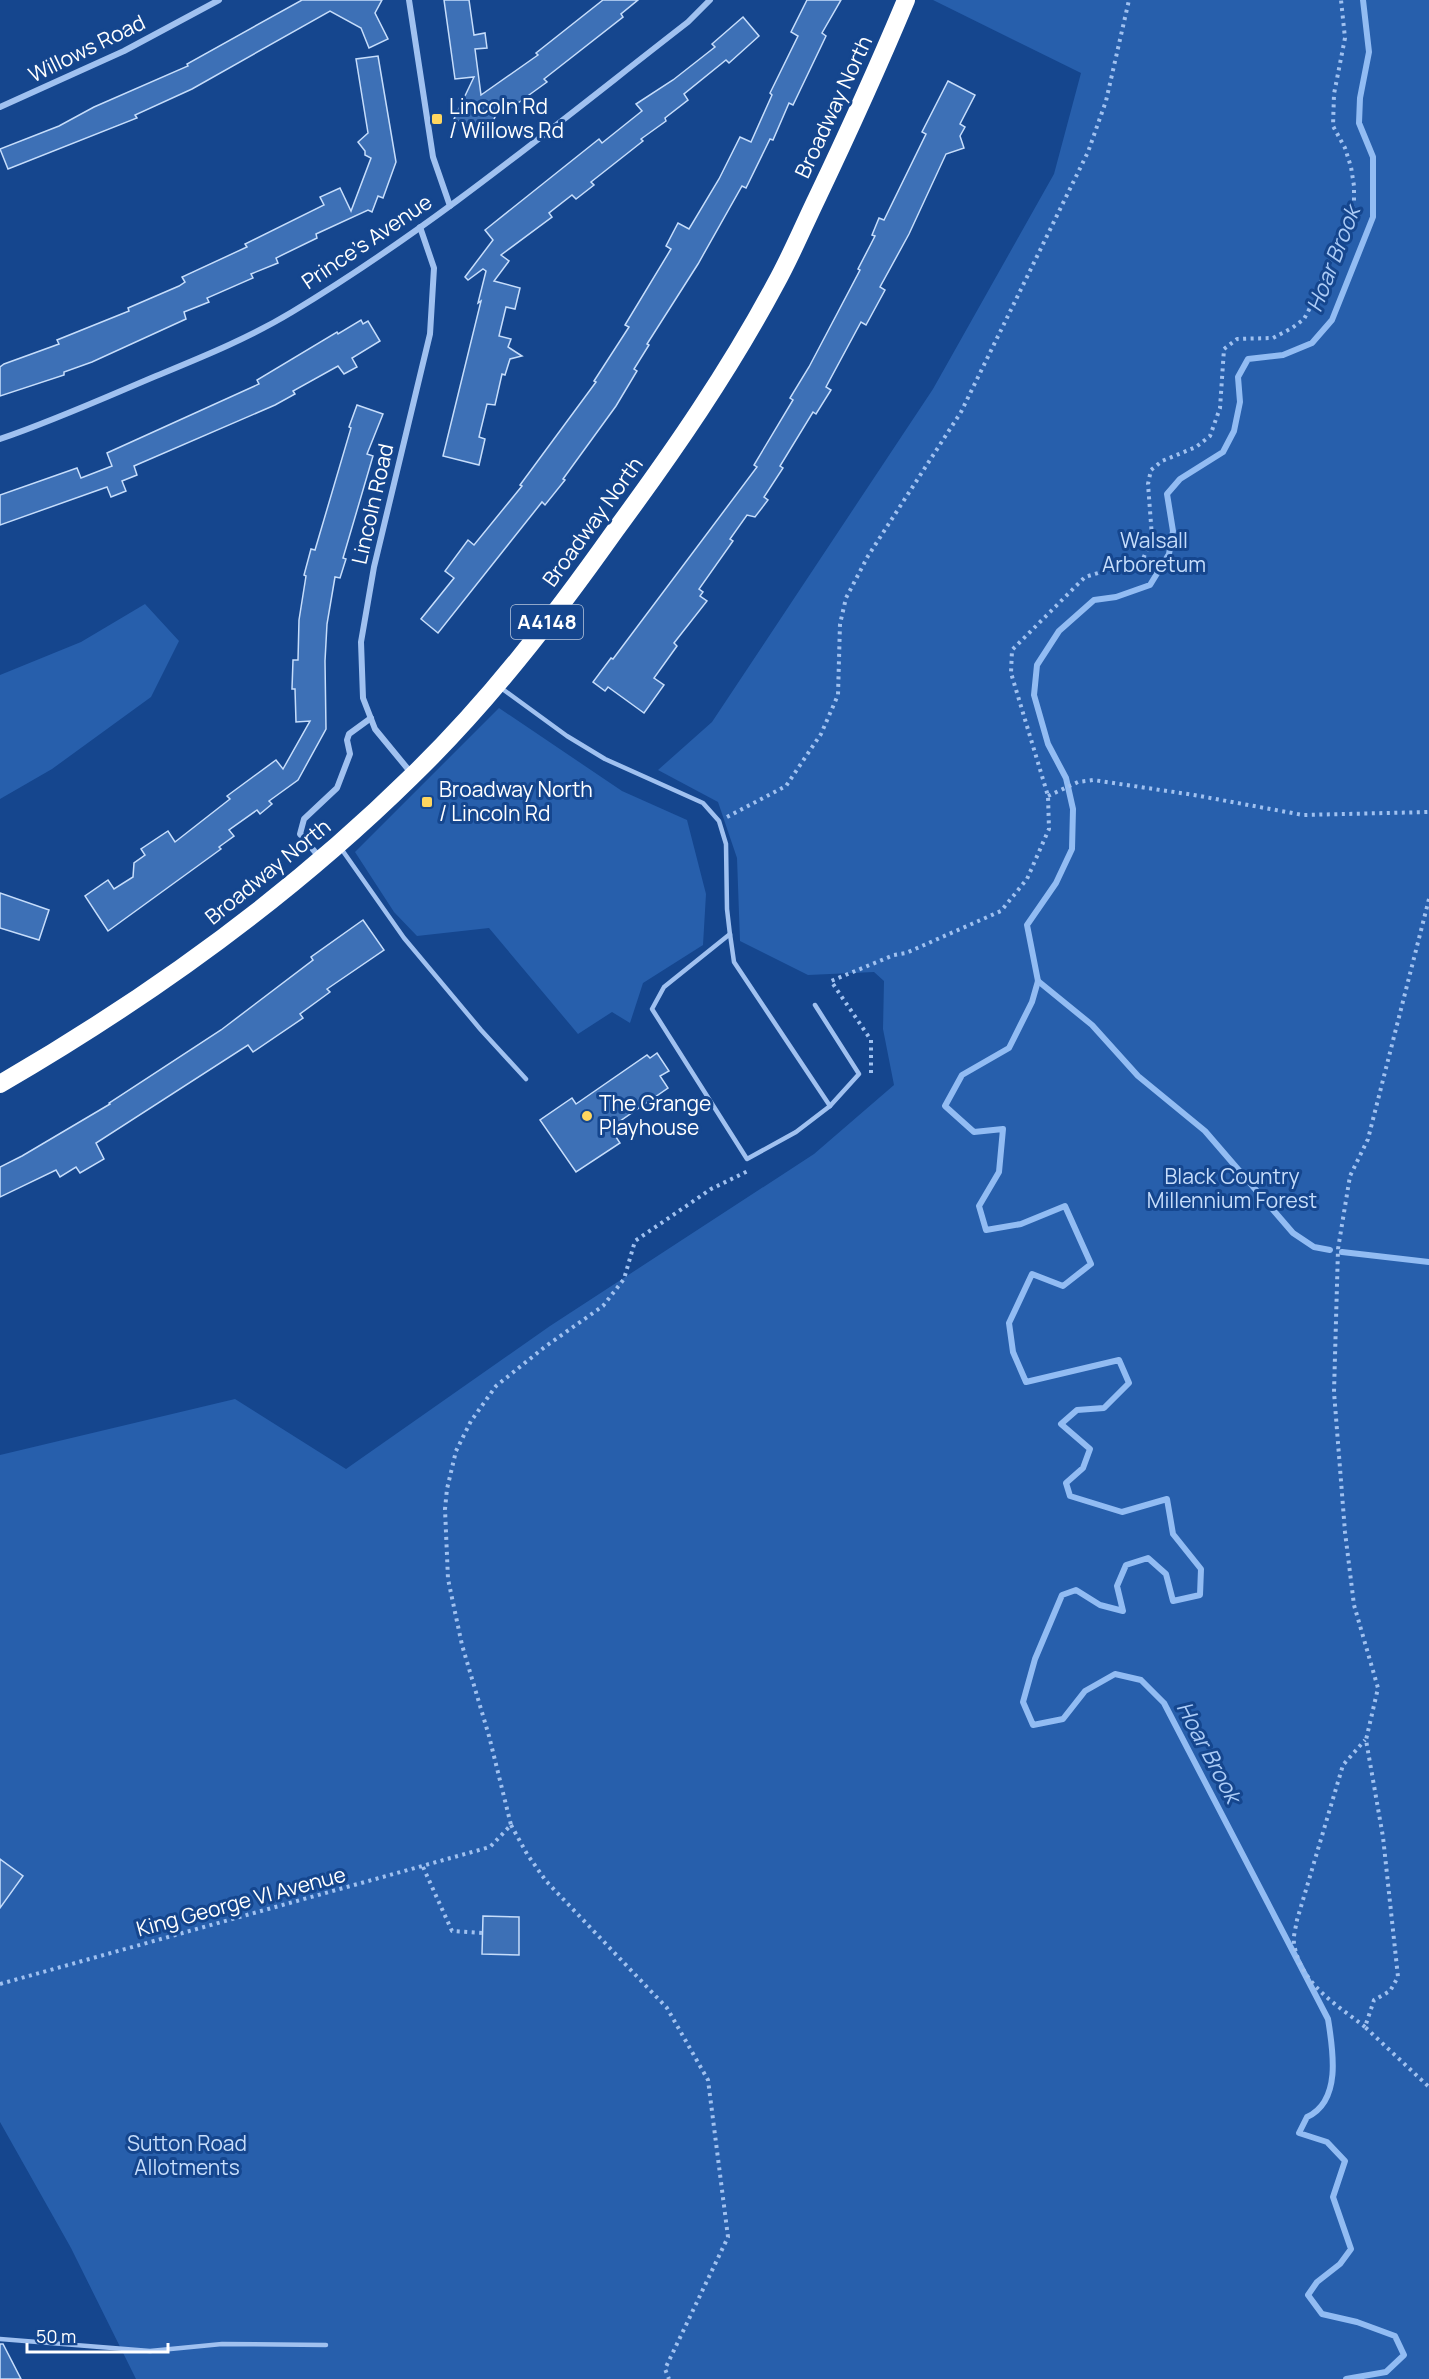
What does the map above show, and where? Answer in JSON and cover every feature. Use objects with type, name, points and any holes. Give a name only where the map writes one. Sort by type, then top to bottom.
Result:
[{"type":"highway","name":"Broadway North","points":[[1,1082],[126,1006],[218,943],[339,845],[413,776],[497,684],[578,583],[689,430],[771,292],[871,83],[906,0]]},
{"type":"street","name":"Willows Road","points":[[0,107],[124,51],[219,0]]},
{"type":"street","points":[[409,0],[433,157],[450,206]]},
{"type":"street","name":"Prince's Avenue","points":[[0,439],[46,423],[240,340],[291,313],[450,206],[688,22],[710,0]]},
{"type":"street","name":"Lincoln Road","points":[[413,776],[375,729],[363,698],[361,642],[374,567],[430,334],[434,268],[420,227]]},
{"type":"street","points":[[321,859],[300,834],[303,819],[337,788],[350,753],[348,734],[371,718]]},
{"type":"lane","points":[[497,684],[567,736],[605,759],[703,802],[719,821],[726,844],[727,909],[734,962],[830,1106]]},
{"type":"lane","points":[[339,845],[404,938],[481,1030],[526,1079]]},
{"type":"lane","points":[[730,934],[730,942]]},
{"type":"lane","points":[[730,934],[664,987],[652,1009],[747,1159],[796,1132],[830,1106],[859,1074],[815,1005]]},
{"type":"lane","points":[[0,2339],[150,2350],[222,2344],[326,2345]]},
{"type":"path","points":[[719,821],[786,786],[821,734],[838,695],[840,624],[846,598],[868,556],[961,412],[1088,152],[1106,101],[1129,0]]},
{"type":"path","points":[[871,1075],[871,1040],[831,981],[894,955],[906,953],[1001,911],[1026,879],[1049,829],[1048,796],[1011,673],[1012,650],[1084,577],[1135,565],[1143,559],[1152,537],[1148,484],[1151,470],[1162,461],[1196,447],[1210,436],[1220,408],[1224,349],[1237,339],[1273,338],[1304,319],[1311,306],[1354,201],[1351,167],[1345,148],[1333,126],[1334,94],[1345,38],[1341,0]]},
{"type":"path","points":[[1048,796],[1078,782],[1102,781],[1303,815],[1429,812]]},
{"type":"path","points":[[1365,2027],[1374,2000],[1390,1991],[1398,1977],[1383,1837],[1366,1740],[1378,1688],[1353,1605],[1345,1532],[1334,1392],[1338,1250],[1350,1176],[1368,1139],[1429,899]]},
{"type":"path","points":[[669,2379],[666,2369],[728,2237],[708,2080],[667,2008],[546,1881],[527,1854],[511,1825],[492,1747],[462,1645],[448,1579],[445,1509],[456,1451],[471,1420],[496,1386],[546,1346],[603,1306],[624,1279],[635,1240],[711,1190],[751,1170]]},
{"type":"path","points":[[1366,1740],[1343,1765],[1297,1920],[1294,1943],[1303,1968],[1317,1990],[1365,2027],[1429,2086]]},
{"type":"path","name":"King George VI Avenue","points":[[0,1984],[490,1847],[511,1825]]},
{"type":"path","points":[[423,1867],[452,1931],[482,1933]]},
{"type":"green space","points":[[933,0],[1429,0],[1429,2379],[136,2379],[71,2248],[0,2122],[0,1455],[235,1399],[346,1469],[550,1326],[814,1154],[894,1085],[883,1029],[884,981],[874,972],[808,975],[740,941],[737,858],[718,802],[658,770],[712,722],[933,389],[1054,174],[1081,73]]},
{"type":"green space","points":[[145,604],[179,641],[151,697],[52,769],[0,799],[0,675],[81,642]]},
{"type":"green space","points":[[499,708],[622,791],[687,820],[706,894],[703,945],[643,983],[630,1023],[612,1012],[578,1034],[489,928],[417,936],[394,912],[355,852]]},
{"type":"building","points":[[302,0],[382,0],[375,13],[388,39],[369,48],[361,28],[330,11],[192,89],[135,115],[137,118],[8,169],[0,149],[59,126],[94,107],[188,66],[187,64]]},
{"type":"building","points":[[444,0],[469,0],[474,35],[485,33],[487,48],[475,49],[481,95],[538,55],[536,53],[603,0],[638,0],[621,14],[623,17],[544,79],[547,82],[511,108],[504,98],[487,134],[454,119],[474,77],[455,79]]},
{"type":"building","points":[[807,0],[841,0],[822,33],[826,36],[793,105],[789,103],[773,140],[770,139],[746,188],[742,186],[698,264],[647,344],[649,345],[634,369],[637,371],[616,406],[563,479],[565,480],[545,505],[542,502],[438,633],[421,619],[454,578],[445,571],[468,540],[474,545],[522,486],[520,485],[596,382],[594,381],[629,327],[625,325],[671,249],[666,246],[678,223],[689,229],[719,179],[740,137],[751,142],[772,95],[770,93],[798,36],[791,32]]},
{"type":"building","points":[[743,17],[759,36],[729,63],[726,60],[684,94],[688,100],[665,118],[666,121],[641,139],[643,141],[591,182],[594,185],[576,199],[572,195],[549,213],[552,217],[501,255],[509,261],[494,281],[520,288],[515,309],[506,307],[499,336],[511,339],[508,347],[522,356],[510,359],[505,375],[502,374],[495,405],[487,404],[479,437],[485,439],[479,465],[443,456],[481,301],[478,303],[486,271],[483,269],[468,280],[465,277],[493,240],[485,230],[599,139],[602,143],[642,111],[636,104],[673,80],[715,47],[712,44]]},
{"type":"building","points":[[378,56],[396,162],[383,198],[378,196],[372,212],[368,210],[316,234],[317,238],[276,258],[278,263],[251,274],[253,278],[207,298],[209,302],[184,312],[186,319],[92,362],[64,372],[64,375],[0,396],[0,367],[4,364],[59,344],[57,340],[129,311],[128,308],[179,286],[185,282],[182,277],[247,247],[245,244],[324,205],[320,197],[340,188],[351,211],[371,158],[365,155],[365,151],[358,142],[368,133],[356,59]]},
{"type":"building","points":[[948,81],[975,95],[960,124],[965,127],[960,136],[964,148],[946,154],[909,234],[880,287],[885,290],[866,325],[861,322],[826,387],[831,390],[816,414],[813,412],[780,466],[783,468],[764,497],[768,500],[755,517],[747,515],[730,539],[733,541],[699,589],[703,592],[700,596],[707,601],[674,643],[677,646],[654,678],[664,685],[644,713],[608,687],[605,691],[593,682],[611,658],[613,659],[757,467],[754,465],[793,400],[790,398],[860,270],[858,269],[875,236],[872,235],[879,218],[884,220],[926,134],[922,132]]},
{"type":"building","points":[[361,320],[363,324],[368,321],[380,341],[352,358],[357,367],[344,374],[338,366],[293,391],[295,394],[275,405],[134,466],[137,475],[122,481],[126,491],[111,497],[107,487],[0,525],[0,495],[77,468],[81,478],[112,466],[107,453],[259,384],[257,380]]},
{"type":"building","points":[[357,405],[383,414],[367,454],[373,456],[343,558],[346,559],[340,578],[335,577],[327,624],[326,729],[298,780],[269,801],[272,804],[260,814],[257,810],[229,830],[234,836],[219,847],[221,849],[108,931],[85,896],[108,880],[114,889],[133,877],[134,863],[145,855],[141,849],[168,831],[175,842],[230,799],[227,796],[276,760],[283,769],[310,721],[296,722],[295,689],[292,689],[293,660],[298,660],[299,620],[306,576],[304,575],[311,549],[315,550]]},
{"type":"building","points":[[0,893],[49,910],[39,940],[0,928]]},
{"type":"building","points":[[363,920],[384,950],[327,989],[330,992],[300,1014],[303,1018],[253,1052],[248,1045],[96,1143],[104,1159],[80,1173],[76,1167],[60,1177],[56,1170],[0,1197],[0,1167],[110,1104],[221,1030],[313,960],[311,957]]},
{"type":"building","name":"The Grange Playhouse","points":[[657,1053],[669,1071],[660,1076],[668,1088],[610,1128],[620,1143],[576,1172],[540,1120],[572,1098],[576,1104],[647,1055],[650,1058]]},
{"type":"building","points":[[0,1859],[23,1876],[0,1908]]},
{"type":"building","points":[[483,1916],[519,1917],[519,1955],[482,1954]]},
{"type":"building","points":[[0,2344],[3,2344],[21,2379],[0,2379]]},
{"type":"waterway","name":"Hoar Brook","points":[[1346,2379],[1386,2372],[1404,2355],[1395,2336],[1357,2322],[1322,2314],[1308,2295],[1317,2282],[1340,2264],[1351,2249],[1333,2197],[1345,2161],[1327,2142],[1299,2133],[1307,2117],[1326,2099],[1330,2087],[1333,2059],[1328,2019],[1164,1703],[1141,1680],[1115,1674],[1085,1691],[1063,1719],[1033,1725],[1023,1702],[1035,1659],[1062,1595],[1076,1590],[1100,1605],[1123,1611],[1117,1586],[1126,1565],[1148,1558],[1166,1574],[1173,1601],[1200,1595],[1201,1569],[1173,1534],[1167,1499],[1122,1512],[1070,1496],[1066,1483],[1083,1468],[1090,1449],[1061,1424],[1077,1410],[1104,1408],[1129,1383],[1119,1360],[1026,1382],[1013,1352],[1009,1323],[1032,1274],[1063,1286],[1091,1264],[1065,1206],[1021,1224],[986,1230],[979,1206],[999,1172],[1003,1129],[974,1132],[945,1106],[962,1075],[1009,1048],[1032,1002],[1038,981],[1027,925],[1056,883],[1072,849],[1073,809],[1066,778],[1048,744],[1034,695],[1037,665],[1059,631],[1094,600],[1116,597],[1150,585],[1169,554],[1173,531],[1167,494],[1180,479],[1223,452],[1234,431],[1240,402],[1238,377],[1248,359],[1283,355],[1312,343],[1332,320],[1373,217],[1373,157],[1359,123],[1360,98],[1369,52],[1363,0]]},
{"type":"waterway","points":[[1038,981],[1092,1025],[1138,1076],[1205,1131],[1293,1233],[1314,1247],[1330,1250]]},
{"type":"waterway","points":[[1342,1252],[1429,1262]]},
{"type":"place","name":"Lincoln Rd / Willows Rd","points":[[437,119]]},
{"type":"place","name":"Broadway North / Lincoln Rd","points":[[427,802]]},
{"type":"place","name":"The Grange Playhouse","points":[[587,1116]]},
{"type":"park label","name":"Walsall Arboretum","points":[[1154,553]]},
{"type":"park label","name":"Black Country Millennium Forest","points":[[1232,1189]]},
{"type":"park label","name":"Sutton Road Allotments","points":[[187,2156]]}]
